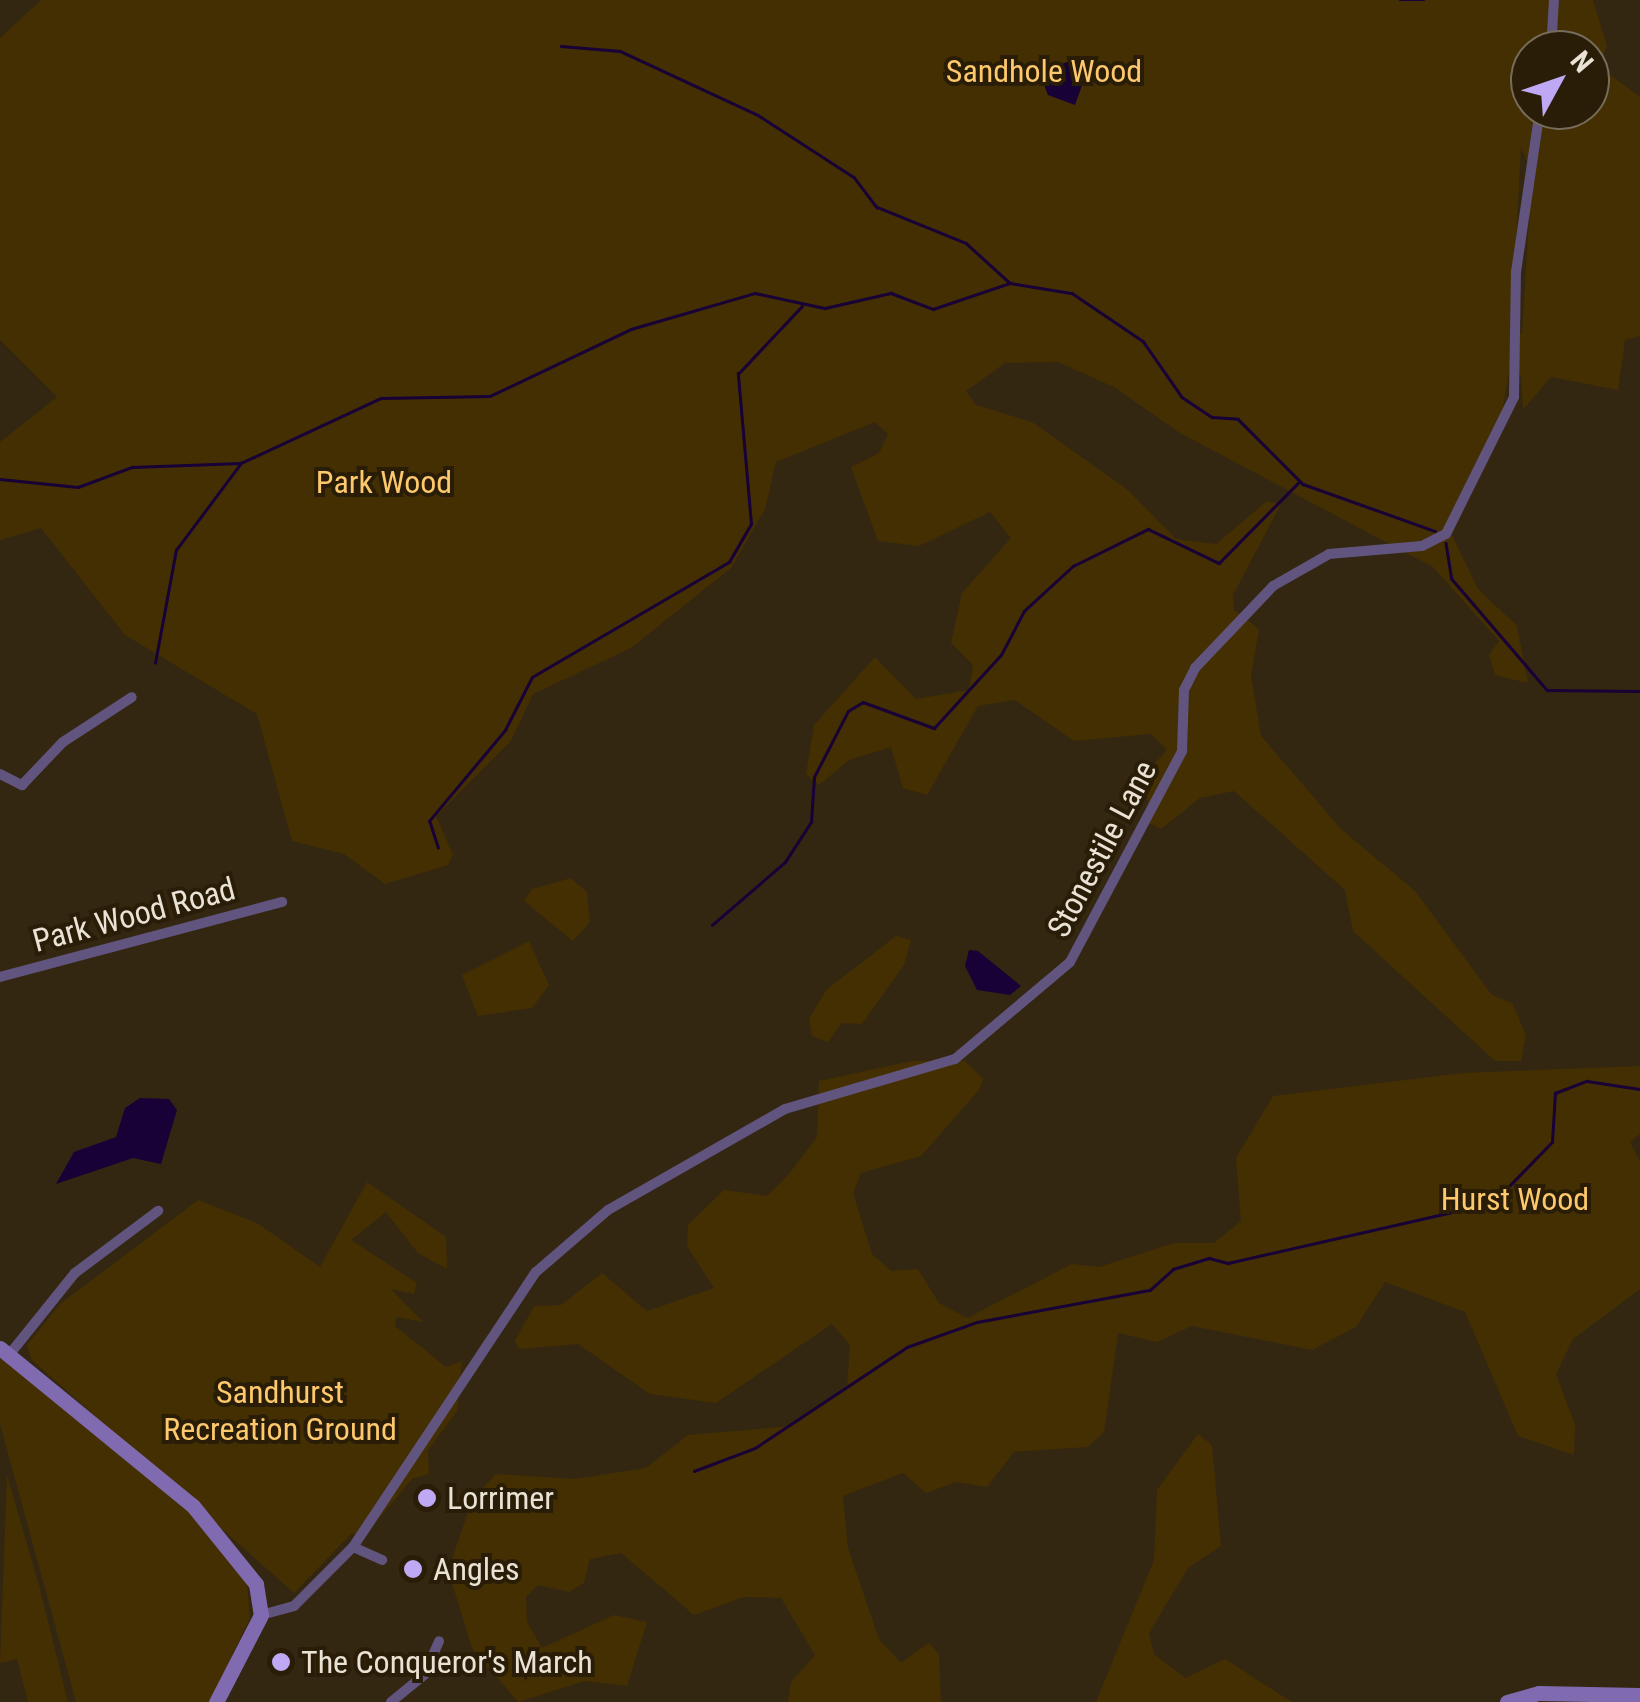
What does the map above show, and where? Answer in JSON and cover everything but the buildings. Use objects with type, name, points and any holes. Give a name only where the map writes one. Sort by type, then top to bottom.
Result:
[{"type":"main road","points":[[5,1351],[192,1506],[246,1566],[261,1615],[216,1702]]},
{"type":"main road","points":[[1507,1702],[1538,1693],[1640,1695]]},
{"type":"street","points":[[1553,30],[1554,0]]},
{"type":"street","name":"Stonestile Lane","points":[[261,1615],[294,1606],[353,1548],[536,1272],[608,1210],[784,1109],[955,1059],[1070,962],[1182,751],[1184,690],[1195,668],[1261,597],[1304,562],[1446,534],[1514,397],[1516,272],[1537,130]]},
{"type":"street","points":[[0,774],[22,785],[63,742],[132,697]]},
{"type":"street","name":"Park Wood Road","points":[[0,977],[282,902]]},
{"type":"street","points":[[5,1351],[75,1273],[158,1211]]},
{"type":"street","points":[[353,1548],[382,1560]]},
{"type":"street","points":[[391,1702],[424,1674],[439,1641]]},
{"type":"green space","points":[[41,0],[1593,0],[1602,30],[1510,30],[1510,130],[1610,130],[1610,75],[1640,97],[1640,336],[1625,340],[1618,390],[1551,377],[1523,410],[1521,375],[1509,371],[1502,414],[1447,525],[1478,589],[1517,626],[1528,683],[1495,675],[1489,655],[1499,641],[1433,567],[1180,433],[1114,387],[1058,362],[1005,363],[966,391],[976,405],[1032,422],[1128,490],[1176,539],[1216,544],[1267,501],[1281,504],[1233,595],[1234,610],[1259,629],[1251,676],[1261,736],[1341,829],[1415,891],[1492,995],[1512,1003],[1526,1035],[1521,1061],[1495,1061],[1353,931],[1345,890],[1234,791],[1200,798],[1161,829],[1149,823],[1146,773],[1167,750],[1151,734],[1074,741],[1015,700],[978,706],[927,795],[903,788],[891,747],[849,760],[819,785],[806,774],[814,725],[875,657],[916,699],[969,690],[973,665],[951,643],[962,593],[1011,538],[990,512],[919,546],[878,541],[851,467],[879,453],[888,434],[875,422],[776,462],[765,509],[731,568],[631,648],[533,694],[511,741],[436,816],[453,855],[448,865],[385,884],[344,854],[292,841],[257,714],[125,635],[41,528],[0,540],[0,442],[57,397],[0,340],[0,38]],"holes":[[[1521,147],[1532,173],[1522,333],[1511,336]]]},
{"type":"green space","points":[[571,878],[587,892],[590,922],[573,941],[524,901],[532,889]]},
{"type":"green space","points":[[896,936],[911,940],[904,965],[862,1024],[842,1023],[828,1042],[812,1036],[809,1019],[826,990]]},
{"type":"green space","points":[[529,941],[549,985],[532,1008],[478,1016],[462,975]]},
{"type":"green space","name":"Hurst Wood","points":[[912,1061],[965,1061],[983,1079],[979,1090],[921,1156],[861,1173],[853,1193],[872,1254],[891,1271],[918,1269],[939,1303],[967,1318],[1072,1264],[1099,1267],[1174,1243],[1214,1243],[1241,1221],[1236,1158],[1273,1096],[1463,1073],[1640,1066],[1640,1134],[1630,1142],[1640,1162],[1640,1289],[1573,1339],[1556,1374],[1575,1425],[1574,1455],[1518,1436],[1465,1312],[1385,1282],[1356,1327],[1312,1350],[1192,1326],[1157,1342],[1118,1333],[1104,1432],[1088,1447],[1014,1452],[987,1487],[956,1482],[926,1493],[903,1473],[843,1496],[848,1548],[879,1639],[901,1663],[929,1643],[939,1654],[941,1702],[788,1702],[791,1682],[815,1655],[781,1598],[744,1597],[694,1615],[621,1553],[590,1559],[584,1583],[569,1592],[538,1585],[526,1597],[527,1622],[542,1648],[614,1615],[647,1622],[627,1686],[585,1681],[518,1702],[472,1648],[448,1570],[473,1498],[496,1474],[574,1479],[646,1468],[688,1435],[792,1426],[847,1388],[850,1345],[832,1324],[716,1403],[650,1394],[578,1344],[519,1349],[515,1341],[534,1306],[561,1305],[602,1273],[647,1311],[714,1288],[687,1246],[688,1225],[724,1190],[767,1196],[789,1174],[817,1137],[819,1081]]},
{"type":"green space","name":"Sandhurst Recreation Ground","points":[[367,1182],[446,1237],[447,1269],[418,1253],[386,1212],[351,1240],[417,1283],[414,1294],[391,1289],[423,1322],[396,1317],[395,1326],[446,1367],[462,1361],[457,1411],[428,1450],[429,1474],[412,1479],[365,1535],[351,1534],[294,1593],[31,1359],[27,1345],[60,1304],[198,1200],[257,1223],[320,1267]]},
{"type":"green space","points":[[0,1356],[172,1491],[247,1581],[250,1618],[210,1702],[76,1702],[0,1424]]},
{"type":"green space","points":[[1198,1434],[1212,1445],[1221,1546],[1188,1568],[1149,1633],[1154,1654],[1185,1678],[1225,1659],[1292,1702],[1096,1702],[1154,1560],[1157,1490]]},
{"type":"green space","points":[[7,1475],[68,1702],[28,1702],[17,1659],[0,1663]]},
{"type":"shaded area","points":[[1076,59],[1087,71],[1075,105],[1048,95],[1039,72]]},
{"type":"shaded area","points":[[969,950],[978,951],[1021,986],[1010,995],[977,990],[965,966]]},
{"type":"shaded area","points":[[140,1098],[169,1099],[177,1110],[161,1164],[133,1158],[56,1184],[74,1152],[116,1137],[125,1108]]},
{"type":"waterway","points":[[1400,0],[1424,0]]},
{"type":"waterway","points":[[561,46],[620,51],[758,115],[854,177],[877,207],[966,243],[1010,283],[1072,293],[1143,341],[1182,397],[1212,417],[1238,419],[1303,484],[1435,531]]},
{"type":"waterway","points":[[0,479],[78,487],[132,467],[241,463],[381,398],[490,396],[631,329],[755,293],[825,308],[891,293],[933,309],[1010,283]]},
{"type":"waterway","points":[[438,848],[429,821],[505,730],[532,677],[729,562],[751,524],[738,374],[802,306]]},
{"type":"waterway","points":[[155,663],[176,550],[241,463]]},
{"type":"waterway","points":[[712,925],[785,862],[811,822],[814,777],[848,711],[863,702],[934,728],[1001,655],[1024,611],[1073,566],[1148,529],[1219,563],[1298,483]]},
{"type":"waterway","points":[[1446,543],[1452,579],[1547,690],[1640,691]]},
{"type":"waterway","points":[[694,1471],[755,1448],[907,1347],[977,1322],[1150,1290],[1173,1269],[1209,1258],[1228,1263],[1456,1211],[1508,1187],[1552,1142],[1555,1093],[1587,1081],[1640,1089]]},
{"type":"place","name":"Lorrimer","points":[[427,1498]]},
{"type":"place","name":"Angles","points":[[413,1569]]},
{"type":"place","name":"The Conqueror's March","points":[[281,1662]]},
{"type":"park label","name":"Sandhole Wood","points":[[1044,71]]},
{"type":"park label","name":"Park Wood","points":[[384,482]]}]
